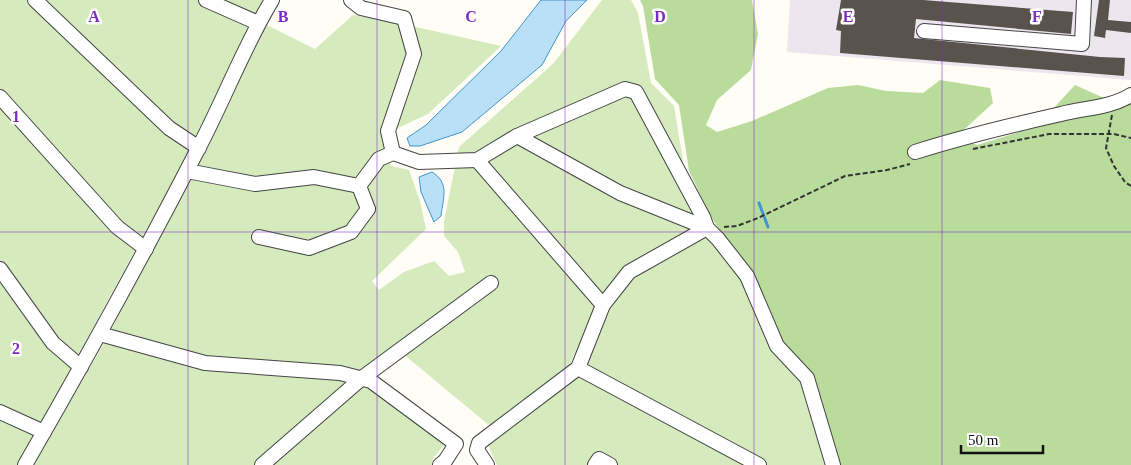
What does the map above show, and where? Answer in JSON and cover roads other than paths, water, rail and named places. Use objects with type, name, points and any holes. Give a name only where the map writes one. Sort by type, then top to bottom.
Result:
[{"type":"street","points":[[36,0],[168,128],[199,148]]},
{"type":"street","points":[[206,0],[258,23]]},
{"type":"street","points":[[26,465],[100,334],[187,171],[258,23],[272,0]]},
{"type":"street","points":[[351,0],[361,8],[404,18],[414,54],[388,131],[393,153]]},
{"type":"street","points":[[924,31],[1082,44],[1084,0]]},
{"type":"street","points":[[359,186],[379,159],[393,153],[419,162],[478,160],[517,136],[625,90],[636,92],[703,217],[707,228]]},
{"type":"street","points":[[0,97],[117,227],[146,248]]},
{"type":"street","points":[[915,157],[1029,121],[1099,107],[1127,97]]},
{"type":"street","points":[[517,136],[620,193],[707,228],[718,239],[746,276],[777,346],[807,378],[832,465]]},
{"type":"street","points":[[478,160],[603,305]]},
{"type":"street","points":[[187,171],[255,184],[314,177],[359,186]]},
{"type":"street","points":[[259,236],[309,248],[351,232],[368,209],[359,186]]},
{"type":"street","points":[[487,465],[477,450],[479,443],[578,368],[603,305],[629,272],[707,228]]},
{"type":"street","points":[[0,269],[53,344],[81,367]]},
{"type":"street","points":[[262,465],[362,378],[492,283]]},
{"type":"street","points":[[100,334],[205,364],[340,373],[372,381],[456,444],[445,461],[440,465]]},
{"type":"street","points":[[578,368],[759,465]]},
{"type":"street","points":[[0,412],[44,432]]},
{"type":"street","points":[[595,465],[600,459],[610,465]]},
{"type":"water","points":[[541,0],[587,0],[566,21],[542,65],[462,132],[420,146],[410,146],[407,138],[426,125],[501,51]]},
{"type":"water","points":[[432,172],[438,176],[444,191],[441,216],[434,222],[421,192],[419,177]]},
{"type":"waterway","points":[[759,203],[768,227]]}]
